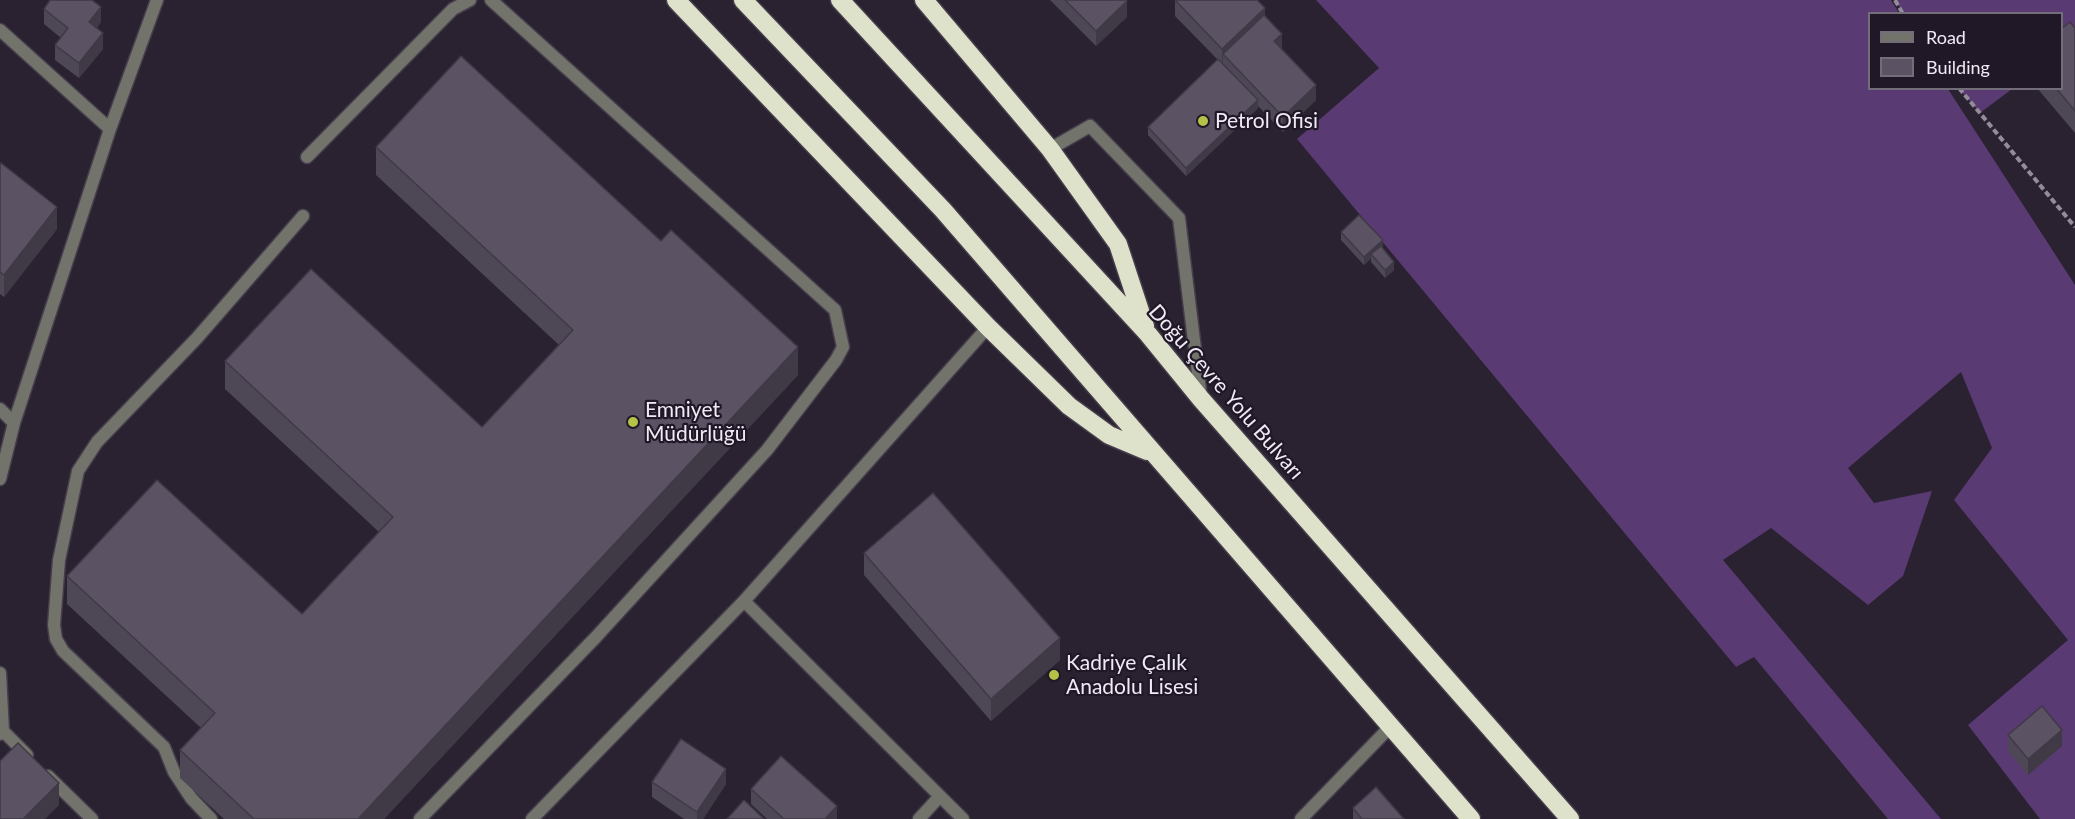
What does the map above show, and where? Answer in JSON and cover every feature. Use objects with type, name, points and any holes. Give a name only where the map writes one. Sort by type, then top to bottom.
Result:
[{"type":"highway","points":[[676,0],[988,327],[1069,406],[1109,435],[1152,453]]},
{"type":"highway","points":[[743,0],[943,210],[1471,819]]},
{"type":"highway","name":"Doğu Çevre Yolu Bulvarı","points":[[840,0],[1148,334],[1201,399],[1570,819]]},
{"type":"highway","points":[[924,0],[1050,149],[1118,244],[1148,334]]},
{"type":"street","points":[[0,479],[14,423],[110,129],[157,0]]},
{"type":"street","points":[[307,157],[453,9],[470,0]]},
{"type":"street","points":[[420,819],[596,637],[767,450],[836,360],[843,346],[835,310],[578,76],[490,0]]},
{"type":"street","points":[[0,30],[110,129]]},
{"type":"street","points":[[1050,149],[1090,126],[1179,218],[1201,399]]},
{"type":"street","points":[[211,819],[191,798],[174,772],[164,747],[63,651],[56,639],[54,625],[59,560],[78,471],[97,442],[197,338],[303,216]]},
{"type":"street","points":[[532,819],[744,601],[988,327]]},
{"type":"street","points":[[0,409],[14,423]]},
{"type":"street","points":[[744,601],[963,819]]},
{"type":"street","points":[[0,673],[1,733],[92,819]]},
{"type":"street","points":[[1301,819],[1390,728]]},
{"type":"street","points":[[919,819],[940,796]]},
{"type":"path","points":[[1961,90],[2075,227]]},
{"type":"shaded area","points":[[1316,0],[1891,0],[1898,12],[1868,12],[1868,90],[1949,90],[2075,285],[2075,819],[2040,819],[1968,725],[2068,640],[1954,500],[1992,448],[1961,372],[1848,468],[1874,503],[1932,491],[1903,576],[1868,605],[1771,528],[1723,560],[1941,819],[1888,819],[1754,657],[1736,667],[1297,139],[1379,68]]},
{"type":"shaded area","points":[[1895,0],[2075,0],[2075,40],[2063,49],[2063,12],[1902,12]]},
{"type":"shaded area","points":[[1960,90],[2011,90],[1980,113]]},
{"type":"building","points":[[50,0],[92,0],[101,7],[89,22],[103,33],[79,63],[55,45],[68,28],[44,9]]},
{"type":"building","points":[[1065,0],[1126,0],[1127,1],[1096,31]]},
{"type":"building","points":[[1175,0],[1257,0],[1265,8],[1222,49]]},
{"type":"building","points":[[1264,15],[1282,34],[1274,41],[1316,85],[1283,117],[1223,54]]},
{"type":"building","points":[[2070,22],[2075,28],[2075,111],[2058,90],[2063,90],[2063,27]]},
{"type":"building","name":"Emniyet Müdürlüğü","points":[[461,56],[661,241],[671,230],[798,347],[358,819],[254,819],[180,750],[215,713],[67,576],[157,480],[302,614],[393,517],[225,361],[311,269],[482,427],[573,330],[376,147]]},
{"type":"building","name":"Petrol Ofisi","points":[[1218,59],[1258,100],[1186,168],[1148,127]]},
{"type":"building","points":[[1,163],[57,207],[4,275],[0,272]]},
{"type":"building","points":[[1359,215],[1383,240],[1364,257],[1341,232]]},
{"type":"building","points":[[1381,246],[1394,262],[1385,270],[1371,254]]},
{"type":"building","points":[[933,493],[1060,638],[991,699],[864,553]]},
{"type":"building","points":[[2042,706],[2062,730],[2028,759],[2008,735]]},
{"type":"building","points":[[681,739],[726,769],[697,812],[652,782]]},
{"type":"building","points":[[18,743],[59,783],[23,819],[0,819],[0,761]]},
{"type":"building","points":[[781,756],[837,806],[825,819],[784,819],[751,789]]},
{"type":"building","points":[[1376,787],[1404,819],[1362,819],[1353,808]]},
{"type":"building","points":[[744,800],[764,819],[727,819]]},
{"type":"place","name":"Petrol Ofisi","points":[[1203,121]]},
{"type":"place","name":"Emniyet Müdürlüğü","points":[[633,422]]},
{"type":"place","name":"Kadriye Çalık Anadolu Lisesi","points":[[1054,675]]}]
